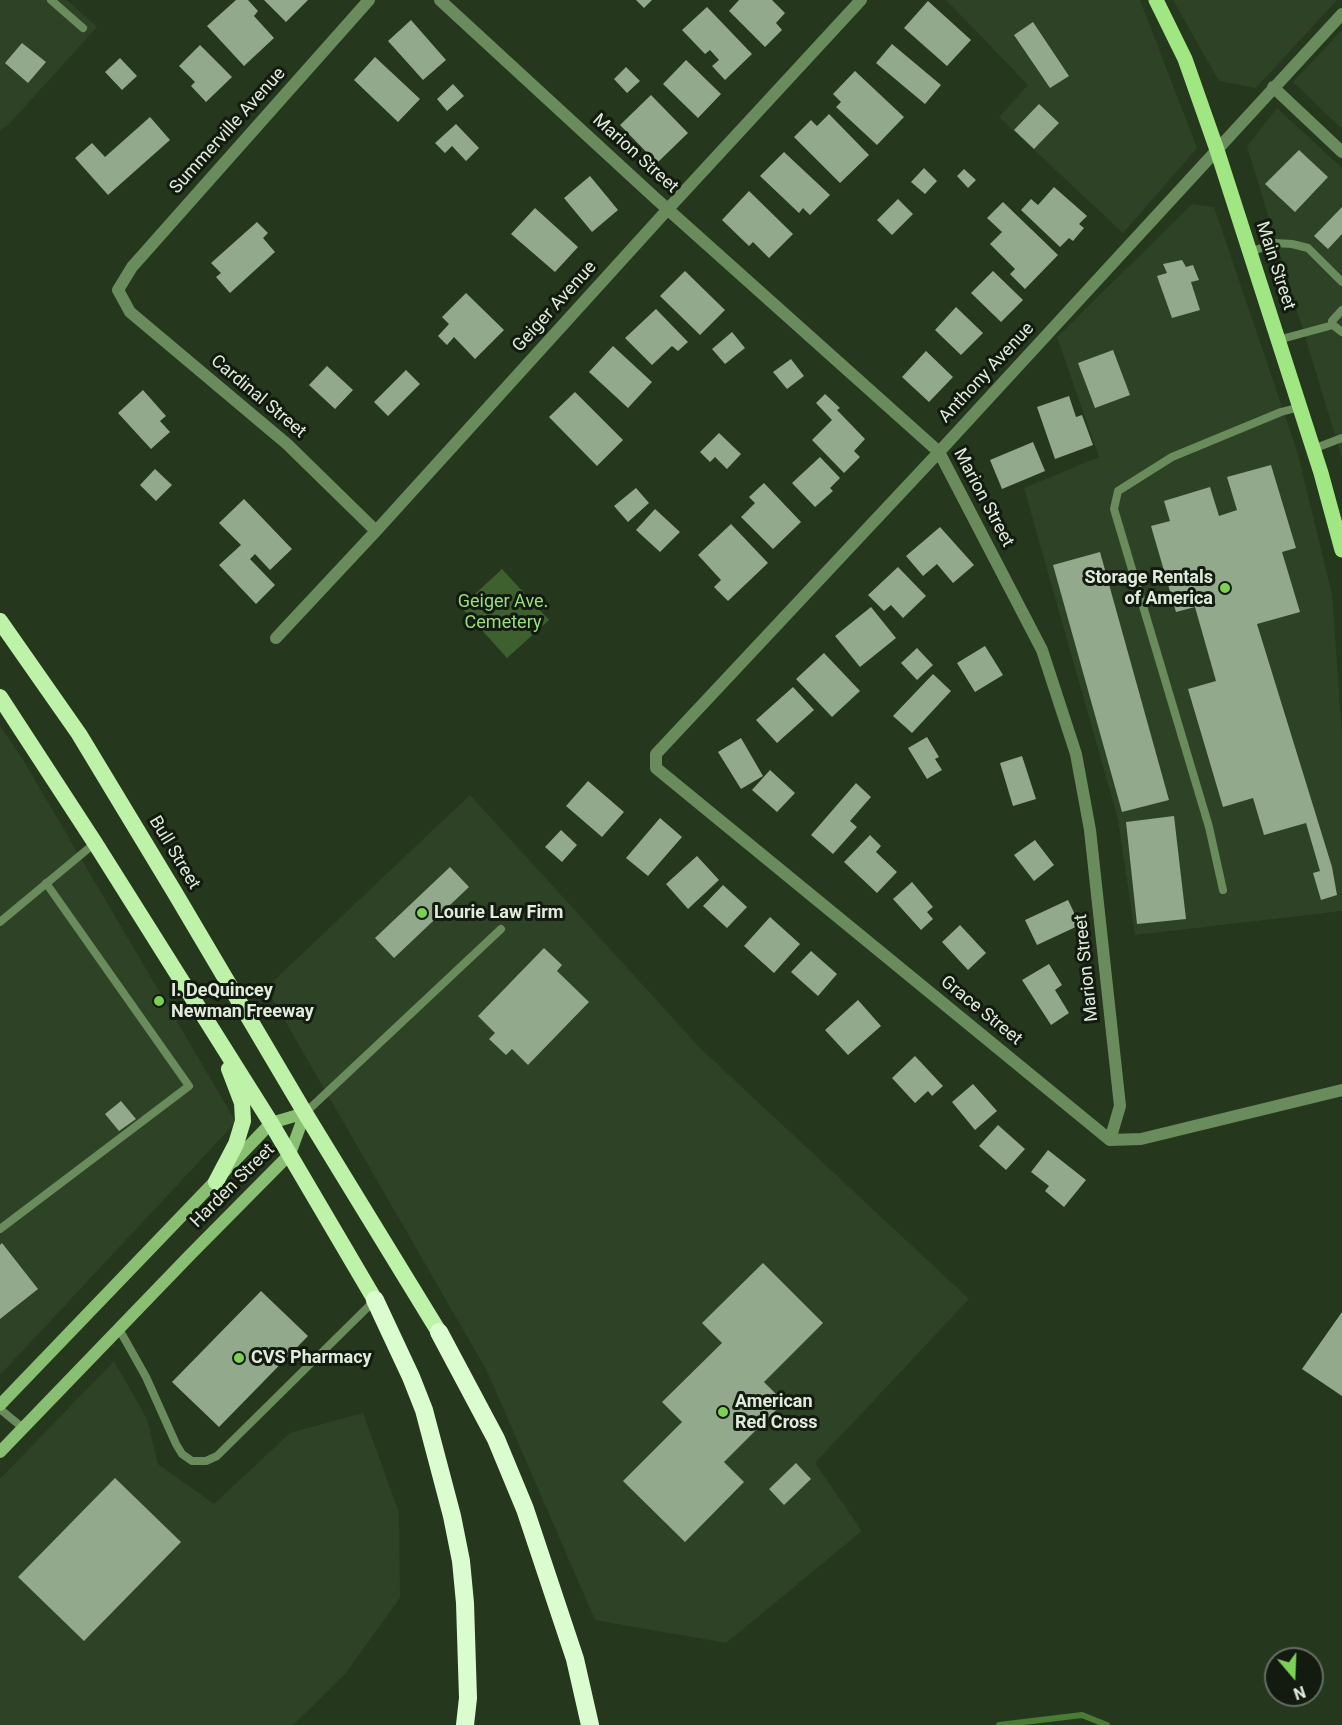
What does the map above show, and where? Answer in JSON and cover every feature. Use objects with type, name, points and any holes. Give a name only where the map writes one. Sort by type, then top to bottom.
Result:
[{"type":"highway","name":"Bull Street","points":[[0,621],[85,744],[305,1113]]},
{"type":"highway","points":[[0,697],[95,843],[290,1154],[375,1300],[411,1377],[423,1410],[452,1516],[461,1561],[465,1603],[468,1698],[465,1725]]},
{"type":"highway","points":[[216,1182],[236,1144],[243,1121],[242,1103],[218,1038]]},
{"type":"highway","points":[[305,1113],[439,1332],[496,1438],[525,1509],[575,1659],[590,1725]]},
{"type":"main road","name":"Main Street","points":[[1156,0],[1185,59],[1217,150],[1313,449],[1342,550]]},
{"type":"main road","name":"Harden Street","points":[[0,1407],[271,1123],[305,1113]]},
{"type":"main road","name":"Harden Street","points":[[0,1452],[290,1154],[305,1113]]},
{"type":"street","name":"Summerville Avenue","points":[[118,290],[132,267],[369,0]]},
{"type":"street","name":"Marion Street","points":[[440,0],[668,209],[939,452],[1042,650],[1076,754],[1090,830],[1120,1106],[1110,1140]]},
{"type":"street","name":"Geiger Avenue","points":[[276,638],[861,0]]},
{"type":"street","name":"Anthony Avenue","points":[[656,754],[939,452],[1342,14]]},
{"type":"street","points":[[1273,87],[1342,152]]},
{"type":"street","name":"Cardinal Street","points":[[118,290],[130,312],[287,444],[376,531]]},
{"type":"street","name":"Grace Street","points":[[656,754],[656,768],[1110,1140]]},
{"type":"street","points":[[1110,1140],[1141,1140],[1342,1090]]},
{"type":"lane","points":[[51,0],[83,28]]},
{"type":"lane","points":[[1250,252],[1275,243],[1308,248],[1342,282]]},
{"type":"lane","points":[[1333,325],[1332,321],[1342,310]]},
{"type":"lane","points":[[1278,340],[1333,325]]},
{"type":"lane","points":[[1333,325],[1342,332]]},
{"type":"lane","points":[[1223,890],[1209,827],[1114,509],[1118,491],[1172,457],[1281,412],[1299,407]]},
{"type":"lane","points":[[1313,449],[1342,438]]},
{"type":"lane","points":[[0,922],[95,843]]},
{"type":"lane","points":[[0,1229],[189,1086],[46,883]]},
{"type":"lane","points":[[305,1113],[501,929]]},
{"type":"lane","points":[[119,1329],[146,1377],[182,1454],[192,1461],[206,1461],[217,1456],[375,1300]]},
{"type":"lane","points":[[0,1407],[23,1428]]},
{"type":"shaded area","points":[[0,0],[67,0],[97,27],[9,124],[0,130]]},
{"type":"shaded area","points":[[946,0],[1140,0],[1197,148],[1123,233],[999,117],[1028,85]]},
{"type":"shaded area","points":[[1173,0],[1337,0],[1256,88],[1219,81]]},
{"type":"shaded area","points":[[1342,30],[1342,129],[1293,82]]},
{"type":"shaded area","points":[[1277,108],[1342,168],[1342,458],[1247,146]]},
{"type":"shaded area","points":[[1192,204],[1214,207],[1297,451],[1332,594],[1342,735],[1342,911],[1135,935],[1118,819],[1024,488],[1099,457],[1057,337]]},
{"type":"shaded area","points":[[0,726],[22,758],[236,1122],[0,1375]]},
{"type":"shaded area","points":[[470,795],[699,1047],[969,1299],[815,1463],[862,1531],[726,1643],[595,1620],[487,1371],[266,988]]},
{"type":"shaded area","points":[[114,1361],[147,1419],[158,1464],[214,1504],[290,1433],[363,1413],[399,1513],[400,1598],[345,1674],[293,1725],[0,1725],[0,1479]]},
{"type":"green space","name":"Geiger Ave. Cemetery","points":[[502,569],[549,620],[507,658],[461,607]]},
{"type":"building","points":[[236,0],[248,0],[258,11],[254,16],[274,38],[244,66],[207,26]]},
{"type":"building","points":[[264,0],[308,0],[286,22]]},
{"type":"building","points":[[636,0],[652,0],[644,8]]},
{"type":"building","points":[[739,0],[772,0],[785,13],[776,23],[782,30],[765,47],[729,11]]},
{"type":"building","points":[[928,1],[971,40],[947,66],[904,28]]},
{"type":"building","points":[[707,7],[752,54],[725,80],[712,66],[719,60],[710,50],[705,54],[682,30]]},
{"type":"building","points":[[411,20],[446,60],[423,80],[388,41]]},
{"type":"building","points":[[1033,22],[1069,76],[1050,88],[1014,35]]},
{"type":"building","points":[[22,43],[46,62],[28,83],[5,63]]},
{"type":"building","points":[[892,44],[941,85],[925,104],[876,63]]},
{"type":"building","points":[[200,45],[232,77],[206,102],[191,86],[195,82],[179,66]]},
{"type":"building","points":[[375,57],[420,99],[398,122],[354,80]]},
{"type":"building","points":[[120,58],[137,76],[122,90],[105,72]]},
{"type":"building","points":[[686,60],[721,94],[698,118],[663,84]]},
{"type":"building","points":[[626,67],[640,81],[627,93],[614,79]]},
{"type":"building","points":[[855,71],[904,117],[877,145],[836,107],[841,102],[833,94]]},
{"type":"building","points":[[453,84],[464,96],[447,111],[437,99]]},
{"type":"building","points":[[651,95],[688,133],[657,163],[620,125]]},
{"type":"building","points":[[1039,104],[1059,123],[1034,149],[1014,130]]},
{"type":"building","points":[[829,114],[869,155],[840,183],[794,137],[811,120],[817,126]]},
{"type":"building","points":[[150,117],[170,140],[108,195],[75,158],[92,143],[105,157]]},
{"type":"building","points":[[456,124],[479,148],[466,161],[452,146],[445,153],[435,143]]},
{"type":"building","points":[[1299,150],[1328,177],[1295,212],[1265,184]]},
{"type":"building","points":[[784,152],[830,195],[810,215],[803,208],[799,213],[760,176]]},
{"type":"building","points":[[924,168],[937,181],[925,194],[911,182]]},
{"type":"building","points":[[964,169],[976,180],[968,188],[957,176]]},
{"type":"building","points":[[590,176],[618,210],[592,232],[564,198]]},
{"type":"building","points":[[1054,187],[1087,216],[1079,224],[1084,228],[1073,241],[1069,238],[1060,247],[1021,210],[1031,199],[1038,205]]},
{"type":"building","points":[[749,191],[793,234],[769,258],[753,242],[749,246],[722,220]]},
{"type":"building","points":[[898,199],[913,214],[892,235],[877,220]]},
{"type":"building","points":[[1003,202],[1058,255],[1025,289],[1010,274],[1015,269],[990,244],[1002,232],[987,218]]},
{"type":"building","points":[[1342,207],[1342,234],[1328,249],[1314,236]]},
{"type":"building","points":[[535,208],[578,247],[555,272],[511,234]]},
{"type":"building","points":[[257,222],[268,233],[263,238],[275,252],[230,293],[216,277],[221,273],[211,263]]},
{"type":"building","points":[[1182,260],[1186,267],[1193,265],[1199,280],[1191,282],[1200,310],[1172,318],[1157,276],[1167,273],[1163,264]]},
{"type":"building","points":[[685,271],[725,310],[700,335],[660,296]]},
{"type":"building","points":[[993,271],[1023,300],[1001,322],[971,293]]},
{"type":"building","points":[[466,293],[504,330],[475,359],[454,337],[447,345],[438,336],[449,324],[442,317]]},
{"type":"building","points":[[956,307],[983,333],[961,355],[935,330]]},
{"type":"building","points":[[656,309],[688,342],[678,351],[672,346],[652,365],[625,338]]},
{"type":"building","points":[[732,332],[745,348],[725,364],[712,349]]},
{"type":"building","points":[[613,346],[652,382],[628,408],[589,372]]},
{"type":"building","points":[[1113,350],[1130,395],[1095,408],[1078,363]]},
{"type":"building","points":[[926,351],[953,377],[929,402],[902,377]]},
{"type":"building","points":[[791,359],[804,376],[787,389],[773,372]]},
{"type":"building","points":[[327,366],[353,390],[335,409],[309,385]]},
{"type":"building","points":[[406,370],[420,384],[388,416],[374,402]]},
{"type":"building","points":[[143,390],[166,416],[160,421],[170,432],[151,449],[118,413]]},
{"type":"building","points":[[575,392],[623,440],[597,466],[549,417]]},
{"type":"building","points":[[825,394],[840,408],[837,410],[865,439],[854,451],[860,457],[844,473],[812,440],[832,420],[816,403]]},
{"type":"building","points":[[1069,396],[1076,417],[1082,415],[1093,445],[1055,459],[1037,407]]},
{"type":"building","points":[[719,433],[741,454],[727,469],[715,457],[710,462],[700,452]]},
{"type":"building","points":[[1033,442],[1045,471],[1002,489],[990,460]]},
{"type":"building","points":[[820,457],[840,478],[830,488],[833,491],[815,507],[792,483]]},
{"type":"building","points":[[1271,465],[1296,548],[1282,552],[1300,612],[1257,624],[1332,867],[1337,895],[1321,900],[1313,873],[1320,871],[1306,823],[1264,835],[1253,798],[1223,807],[1188,689],[1216,681],[1195,607],[1176,612],[1151,526],[1170,521],[1164,501],[1210,487],[1219,516],[1237,510],[1227,477]]},
{"type":"building","points":[[155,469],[172,485],[156,501],[140,485]]},
{"type":"building","points":[[764,483],[801,522],[773,549],[741,517],[755,503],[749,497]]},
{"type":"building","points":[[636,488],[649,503],[628,522],[614,506]]},
{"type":"building","points":[[244,499],[292,549],[270,570],[255,554],[250,559],[275,585],[256,604],[219,565],[241,545],[219,523]]},
{"type":"building","points":[[655,509],[680,532],[660,552],[636,530]]},
{"type":"building","points":[[731,524],[768,563],[728,601],[714,587],[721,580],[698,555]]},
{"type":"building","points":[[940,527],[974,565],[953,583],[937,564],[923,576],[906,556]]},
{"type":"building","points":[[1100,552],[1169,800],[1122,812],[1053,565]]},
{"type":"building","points":[[898,567],[926,596],[903,618],[891,605],[884,611],[868,595]]},
{"type":"building","points":[[871,607],[896,638],[860,667],[835,636]]},
{"type":"building","points":[[985,646],[1003,675],[975,692],[957,663]]},
{"type":"building","points":[[917,648],[933,665],[917,680],[901,663]]},
{"type":"building","points":[[824,653],[860,691],[832,717],[796,679]]},
{"type":"building","points":[[933,674],[951,691],[912,733],[893,716]]},
{"type":"building","points":[[793,687],[814,710],[777,743],[756,720]]},
{"type":"building","points":[[927,737],[939,757],[935,759],[942,770],[927,779],[908,748]]},
{"type":"building","points":[[741,738],[763,776],[741,789],[718,752]]},
{"type":"building","points":[[1022,756],[1036,799],[1013,806],[1000,763]]},
{"type":"building","points":[[770,770],[795,793],[777,812],[752,790]]},
{"type":"building","points":[[588,781],[624,812],[602,837],[566,806]]},
{"type":"building","points":[[856,783],[871,797],[850,821],[857,827],[833,854],[811,835]]},
{"type":"building","points":[[1174,816],[1186,919],[1137,924],[1126,822]]},
{"type":"building","points":[[660,818],[682,837],[648,876],[626,858]]},
{"type":"building","points":[[561,830],[577,845],[562,862],[545,847]]},
{"type":"building","points":[[870,835],[881,846],[876,852],[897,872],[877,893],[844,862]]},
{"type":"building","points":[[1035,840],[1054,865],[1034,881],[1014,855]]},
{"type":"building","points":[[697,856],[719,880],[688,909],[666,884]]},
{"type":"building","name":"Lourie Law Firm","points":[[450,867],[469,887],[394,958],[375,938]]},
{"type":"building","points":[[912,882],[933,907],[927,912],[933,919],[921,930],[893,899]]},
{"type":"building","points":[[723,885],[747,907],[727,928],[703,906]]},
{"type":"building","points":[[1068,900],[1080,925],[1037,945],[1025,920]]},
{"type":"building","points":[[770,917],[800,944],[774,973],[744,946]]},
{"type":"building","points":[[960,925],[986,953],[968,970],[942,942]]},
{"type":"building","points":[[544,948],[562,965],[557,971],[589,1002],[528,1065],[512,1049],[506,1055],[489,1039],[495,1033],[478,1016]]},
{"type":"building","points":[[811,951],[837,974],[818,996],[791,972]]},
{"type":"building","points":[[1049,964],[1062,985],[1055,990],[1069,1013],[1051,1025],[1022,980]]},
{"type":"building","points":[[858,1000],[881,1026],[848,1055],[825,1030]]},
{"type":"building","points":[[915,1056],[943,1086],[932,1096],[928,1091],[915,1103],[892,1078]]},
{"type":"building","points":[[973,1084],[997,1111],[975,1130],[952,1102]]},
{"type":"building","points":[[121,1101],[136,1119],[119,1131],[105,1114]]},
{"type":"building","points":[[998,1125],[1025,1149],[1006,1170],[979,1146]]},
{"type":"building","points":[[1048,1150],[1086,1180],[1064,1207],[1045,1191],[1049,1186],[1031,1172]]},
{"type":"building","points":[[2,1243],[38,1289],[0,1319],[0,1245]]},
{"type":"building","name":"American Red Cross","points":[[763,1263],[823,1323],[764,1382],[784,1402],[724,1462],[744,1482],[685,1542],[623,1481],[682,1422],[662,1402],[722,1343],[702,1323]]},
{"type":"building","points":[[261,1291],[308,1336],[219,1427],[172,1382]]},
{"type":"building","points":[[1342,1312],[1342,1396],[1302,1369]]},
{"type":"building","points":[[796,1463],[811,1479],[784,1505],[769,1489]]},
{"type":"building","points":[[115,1478],[181,1542],[84,1641],[18,1577]]},
{"type":"waterway","points":[[999,1725],[1082,1715],[1107,1725]]},
{"type":"place","name":"Storage Rentals of America","points":[[1225,588]]},
{"type":"place","name":"Lourie Law Firm","points":[[422,913]]},
{"type":"place","name":"I. DeQuincey Newman Freeway","points":[[159,1001]]},
{"type":"place","name":"CVS Pharmacy","points":[[239,1358]]},
{"type":"place","name":"American Red Cross","points":[[723,1412]]}]
